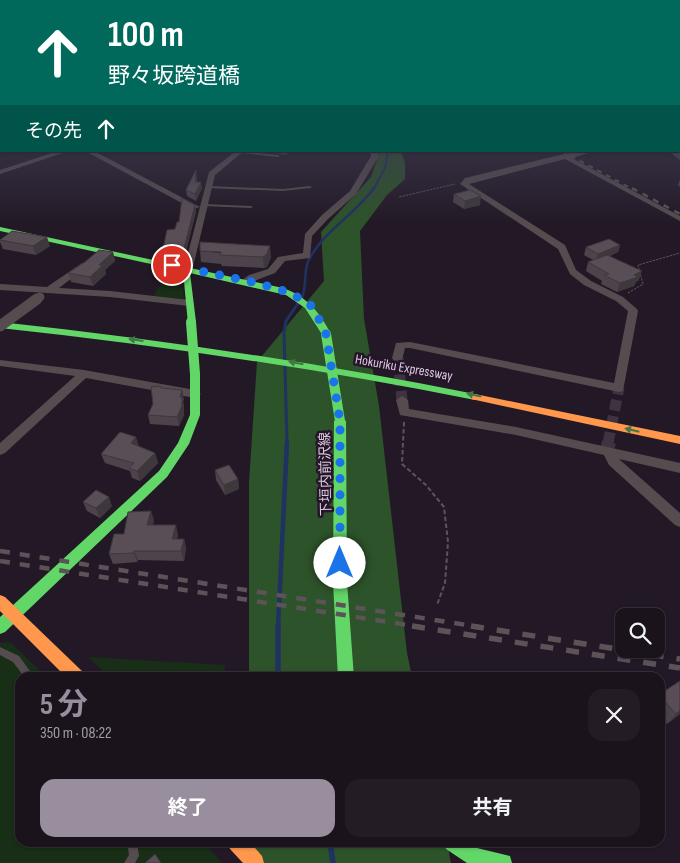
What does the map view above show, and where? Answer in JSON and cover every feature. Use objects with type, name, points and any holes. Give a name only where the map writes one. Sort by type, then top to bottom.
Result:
[{"type":"main road","points":[[0,229],[95,257],[189,269],[246,281]]},
{"type":"main road","points":[[0,627],[163,474],[183,444],[195,416],[195,374],[186,273],[189,269]]},
{"type":"main road","name":"下垣内前沢線","points":[[246,281],[287,292],[309,303],[326,334],[340,421],[340,582],[346,672]]},
{"type":"main road","points":[[0,314],[75,321]]},
{"type":"main road","name":"Hokuriku Expressway","points":[[0,326],[100,335],[273,359],[462,393],[680,440]]},
{"type":"main road","points":[[183,335],[202,338]]},
{"type":"main road","name":"Hokuriku Expressway","points":[[315,355],[343,360]]},
{"type":"main road","points":[[0,600],[72,672]]},
{"type":"main road","points":[[241,847],[255,863]]},
{"type":"main road","points":[[460,847],[473,856],[503,863]]},
{"type":"street","points":[[0,172],[63,152]]},
{"type":"street","points":[[90,152],[203,208]]},
{"type":"street","points":[[189,269],[212,174],[241,152]]},
{"type":"street","points":[[246,281],[255,275],[264,275],[272,271],[276,262],[282,258],[306,256],[308,236],[325,216],[353,192],[373,162],[375,156],[373,152]]},
{"type":"street","points":[[396,365],[400,345],[410,345],[619,388],[633,311],[620,298],[585,282],[572,271],[567,255],[562,247],[464,184],[468,180],[585,152]]},
{"type":"street","points":[[571,154],[680,210]]},
{"type":"street","points":[[571,154],[680,219]]},
{"type":"street","points":[[0,326],[95,257]]},
{"type":"street","points":[[0,287],[189,302]]},
{"type":"street","points":[[0,363],[84,374],[195,394]]},
{"type":"street","points":[[0,450],[84,374]]},
{"type":"street","points":[[403,406],[607,450],[680,468]]},
{"type":"street","points":[[607,450],[614,462],[680,521]]},
{"type":"lane","points":[[241,152],[278,156]]},
{"type":"lane","points":[[208,187],[283,190],[310,187]]},
{"type":"lane","points":[[203,208],[251,207]]},
{"type":"lane","points":[[0,651],[16,658],[26,672]]},
{"type":"lane","points":[[130,863],[134,856],[133,847]]},
{"type":"path","points":[[399,197],[456,184],[464,184]]},
{"type":"path","points":[[620,298],[643,284],[638,265],[680,253]]},
{"type":"path","points":[[403,406],[402,464],[426,485],[444,507],[448,542],[445,583],[438,605]]},
{"type":"green space","points":[[380,152],[401,152],[405,163],[405,179],[387,195],[360,231],[364,319],[379,406],[407,653],[411,672],[249,672],[249,482],[257,362],[324,281],[321,232],[371,177]]},
{"type":"green space","points":[[162,283],[178,285],[183,290],[184,300],[153,296]]},
{"type":"green space","points":[[10,642],[41,672],[15,672],[15,847],[208,847],[222,863],[0,863],[0,643]]},
{"type":"green space","points":[[88,657],[225,665],[224,672],[104,672]]},
{"type":"green space","points":[[252,847],[448,847],[451,863],[252,863]]},
{"type":"building","points":[[196,170],[195,182],[201,182],[195,194],[186,190]]},
{"type":"building","points":[[470,190],[481,196],[465,201],[454,194]]},
{"type":"building","points":[[182,198],[195,205],[183,252],[163,249],[167,230],[175,229],[177,222],[179,222]]},
{"type":"building","points":[[12,231],[47,237],[33,246],[0,240]]},
{"type":"building","points":[[609,239],[620,245],[598,254],[586,247]]},
{"type":"building","points":[[200,242],[270,246],[263,257],[220,255],[221,252],[200,251]]},
{"type":"building","points":[[99,250],[113,252],[99,265],[103,265],[90,277],[68,273],[85,262]]},
{"type":"building","points":[[607,255],[642,271],[634,275],[638,277],[620,283],[604,275],[609,274],[588,262]]},
{"type":"building","points":[[160,386],[161,388],[182,390],[180,397],[182,397],[182,406],[177,417],[148,415],[153,404],[151,387]]},
{"type":"building","points":[[120,432],[136,437],[131,443],[155,453],[137,471],[129,468],[134,463],[101,454]]},
{"type":"building","points":[[229,465],[238,479],[224,485],[215,470]]},
{"type":"building","points":[[96,490],[109,497],[96,508],[83,502]]},
{"type":"building","points":[[151,511],[147,525],[176,525],[172,539],[184,539],[181,551],[134,551],[134,553],[109,554],[114,534],[124,534],[128,512]]},
{"type":"building","points":[[680,681],[680,710],[676,714],[665,702],[665,691]]},
{"type":"building","points":[[155,854],[161,863],[145,863]]},
{"type":"waterway","points":[[373,190],[385,168],[388,152]]},
{"type":"waterway","points":[[301,300],[308,261],[311,256],[333,229],[374,188]]},
{"type":"waterway","points":[[287,442],[284,333],[286,321],[301,299]]},
{"type":"waterway","points":[[278,627],[287,442]]},
{"type":"waterway","points":[[278,627],[278,672]]},
{"type":"waterway","points":[[331,847],[333,863]]},
{"type":"tunnel","points":[[398,358],[402,400]]},
{"type":"tunnel","points":[[608,443],[619,388]]},
{"type":"tunnel","points":[[607,450],[609,442]]},
{"type":"railway","points":[[564,152],[634,190]]},
{"type":"railway","points":[[632,188],[680,214]]},
{"type":"railway","points":[[0,551],[479,627]]},
{"type":"railway","points":[[0,561],[420,627]]},
{"type":"railway","points":[[412,626],[680,668]]},
{"type":"railway","points":[[471,626],[680,659]]},
{"type":"traffic: fast","points":[[0,229],[280,290],[297,297],[309,306],[326,334]]},
{"type":"traffic: fast","points":[[189,269],[186,273],[191,322]]},
{"type":"traffic: fast","points":[[191,322],[195,374]]},
{"type":"traffic: fast","points":[[0,325],[120,338],[239,355],[357,374],[475,397]]},
{"type":"traffic: fast","points":[[326,334],[340,421]]},
{"type":"traffic: fast","points":[[0,627],[163,474],[183,444],[195,415],[195,374]]},
{"type":"traffic: fast","points":[[340,421],[340,582],[346,672]]},
{"type":"traffic: fast","points":[[460,847],[473,856],[503,863]]},
{"type":"traffic: slow","points":[[475,397],[680,440]]},
{"type":"traffic: slow","points":[[0,601],[72,672]]},
{"type":"traffic: slow","points":[[241,847],[255,863]]},
{"type":"route","points":[[172,265],[257,283],[287,292],[309,303],[316,313],[326,334],[340,421],[340,563]]}]
